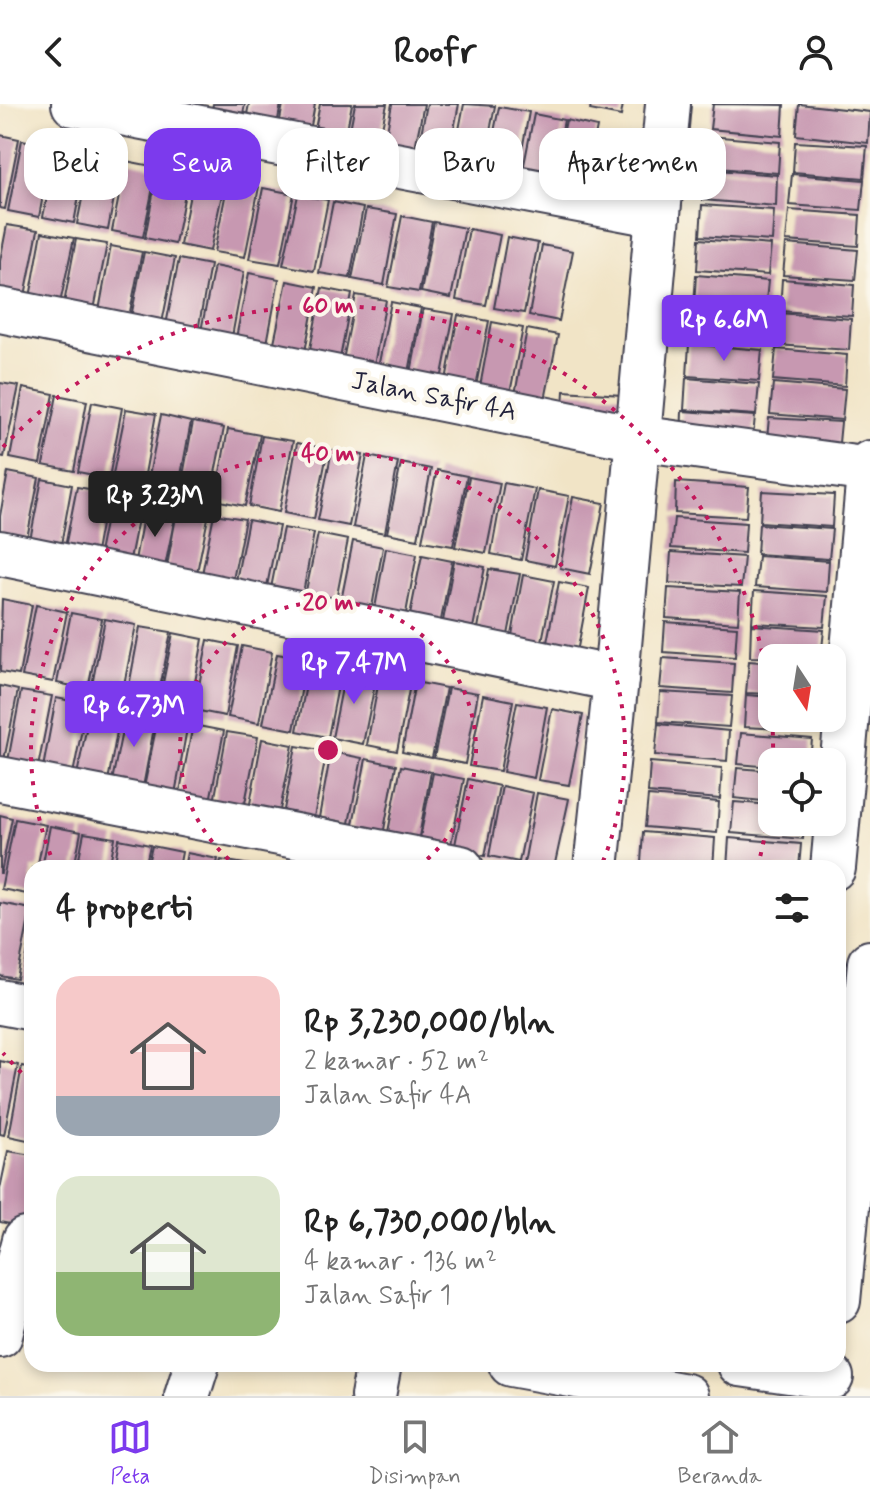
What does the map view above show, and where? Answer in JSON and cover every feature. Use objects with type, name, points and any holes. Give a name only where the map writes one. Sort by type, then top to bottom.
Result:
[{"type":"street","points":[[74,104],[658,215]]},
{"type":"street","points":[[597,860],[668,104]]},
{"type":"street","name":"Jalan Safir 4A","points":[[0,310],[637,438],[870,470]]},
{"type":"street","points":[[834,860],[870,463]]},
{"type":"street","points":[[0,553],[616,679]]},
{"type":"street","points":[[0,779],[420,860]]},
{"type":"street","points":[[846,1216],[870,963]]},
{"type":"street","points":[[0,1002],[24,1006]]},
{"type":"street","points":[[0,1335],[18,1255]]},
{"type":"street","points":[[187,1396],[194,1372]]},
{"type":"street","points":[[373,1396],[378,1372]]},
{"type":"street","points":[[556,1375],[686,1396]]},
{"type":"street","points":[[787,1377],[831,1379]]},
{"type":"building","points":[[213,104],[245,104],[240,128],[209,123]]},
{"type":"building","points":[[249,104],[281,104],[275,135],[261,132],[261,128],[244,128]]},
{"type":"building","points":[[283,104],[315,104],[311,128],[278,128]]},
{"type":"building","points":[[320,104],[352,104],[347,128],[315,128]]},
{"type":"building","points":[[355,104],[387,104],[382,128],[350,128]]},
{"type":"building","points":[[392,104],[424,104],[419,128],[415,128],[412,162],[399,160],[399,128],[387,128]]},
{"type":"building","points":[[427,104],[459,104],[454,128],[422,128]]},
{"type":"building","points":[[464,104],[495,106],[491,128],[459,128]]},
{"type":"building","points":[[591,104],[623,104],[621,116],[590,110]]},
{"type":"building","points":[[713,104],[784,105],[782,136],[710,128]]},
{"type":"building","points":[[799,104],[870,112],[868,143],[796,135]]},
{"type":"building","points":[[499,107],[529,112],[523,145],[523,128],[495,128]]},
{"type":"building","points":[[534,114],[564,120],[563,128],[539,128],[539,188],[523,185]]},
{"type":"building","points":[[566,120],[597,127],[597,128],[564,128]]},
{"type":"building","points":[[0,135],[19,139],[5,209],[0,208]]},
{"type":"building","points":[[726,137],[780,142],[778,173],[726,169]]},
{"type":"building","points":[[24,140],[24,200],[42,200],[39,217],[8,211]]},
{"type":"building","points":[[795,142],[867,146],[864,178],[793,172]]},
{"type":"building","points":[[128,161],[144,164],[144,200],[150,200],[143,237],[112,231],[118,200],[128,200]]},
{"type":"building","points":[[726,171],[777,175],[776,206],[703,200],[726,200]]},
{"type":"building","points":[[792,174],[864,180],[861,210],[789,205]]},
{"type":"building","points":[[263,188],[277,191],[277,200],[293,200],[280,264],[249,259]]},
{"type":"building","points":[[46,200],[78,200],[74,223],[43,217]]},
{"type":"building","points":[[82,200],[114,200],[108,230],[77,224]]},
{"type":"building","points":[[152,200],[184,200],[175,244],[145,238]]},
{"type":"building","points":[[189,200],[221,200],[210,251],[180,245]]},
{"type":"building","points":[[224,200],[256,200],[245,257],[214,252]]},
{"type":"building","points":[[297,200],[328,200],[314,271],[283,265]]},
{"type":"building","points":[[333,202],[363,208],[350,278],[319,273]]},
{"type":"building","points":[[702,205],[774,210],[772,241],[700,236]]},
{"type":"building","points":[[366,209],[397,214],[384,285],[352,279]]},
{"type":"building","points":[[789,210],[860,215],[858,246],[786,241]]},
{"type":"building","points":[[402,216],[432,222],[419,292],[388,287]]},
{"type":"building","points":[[434,222],[465,228],[451,298],[421,292]]},
{"type":"building","points":[[7,225],[38,230],[24,301],[0,296],[0,261]]},
{"type":"building","points":[[469,229],[500,235],[486,305],[456,300]]},
{"type":"building","points":[[42,232],[74,238],[59,308],[29,303]]},
{"type":"building","points":[[507,237],[538,243],[524,313],[494,308]]},
{"type":"building","points":[[76,239],[107,244],[93,315],[63,309]]},
{"type":"building","points":[[699,239],[771,245],[768,275],[697,270]]},
{"type":"building","points":[[786,244],[858,250],[855,280],[783,275]]},
{"type":"building","points":[[542,245],[573,251],[559,321],[529,315]]},
{"type":"building","points":[[111,246],[142,252],[128,322],[98,316]]},
{"type":"building","points":[[144,252],[175,258],[161,328],[130,322]]},
{"type":"building","points":[[179,259],[210,265],[197,336],[165,330]]},
{"type":"building","points":[[214,266],[244,272],[231,342],[200,336]]},
{"type":"building","points":[[249,273],[279,279],[266,349],[235,343]]},
{"type":"building","points":[[696,275],[768,281],[765,311],[694,306]]},
{"type":"building","points":[[782,279],[854,285],[852,316],[780,311]]},
{"type":"building","points":[[287,281],[317,287],[304,357],[272,352]]},
{"type":"building","points":[[322,288],[352,294],[339,364],[308,359]]},
{"type":"building","points":[[356,295],[386,300],[373,371],[342,365]]},
{"type":"building","points":[[391,302],[421,308],[408,378],[377,373]]},
{"type":"building","points":[[423,309],[454,314],[440,385],[410,378]]},
{"type":"building","points":[[693,309],[765,314],[762,345],[691,340]]},
{"type":"building","points":[[779,313],[851,319],[849,350],[777,345]]},
{"type":"building","points":[[458,315],[489,321],[475,391],[445,386]]},
{"type":"building","points":[[492,322],[523,328],[509,398],[479,392]]},
{"type":"building","points":[[527,329],[558,335],[544,405],[514,400]]},
{"type":"building","points":[[689,344],[762,350],[759,381],[687,376]]},
{"type":"building","points":[[776,349],[847,355],[845,386],[773,380]]},
{"type":"building","points":[[686,378],[759,384],[756,415],[684,410]]},
{"type":"building","points":[[0,383],[19,386],[4,457],[0,456]]},
{"type":"building","points":[[773,383],[845,389],[842,420],[770,414]]},
{"type":"building","points":[[23,388],[54,394],[40,464],[10,458]]},
{"type":"building","points":[[564,391],[636,396],[634,426],[562,422]]},
{"type":"building","points":[[57,395],[87,401],[74,471],[43,465]]},
{"type":"building","points":[[92,402],[122,408],[109,478],[78,472]]},
{"type":"building","points":[[126,409],[156,414],[143,485],[112,479]]},
{"type":"building","points":[[682,411],[755,416],[752,447],[681,442]]},
{"type":"building","points":[[161,415],[191,422],[178,491],[147,486]]},
{"type":"building","points":[[769,418],[841,422],[838,453],[766,449]]},
{"type":"building","points":[[193,422],[224,428],[210,498],[180,492]]},
{"type":"building","points":[[228,429],[260,435],[245,506],[215,500]]},
{"type":"building","points":[[262,436],[293,441],[279,512],[249,506]]},
{"type":"building","points":[[297,443],[328,449],[314,519],[284,513]]},
{"type":"building","points":[[332,450],[363,455],[349,526],[318,520]]},
{"type":"building","points":[[367,456],[398,462],[385,533],[353,527]]},
{"type":"building","points":[[401,463],[431,469],[418,539],[387,533]]},
{"type":"building","points":[[437,470],[467,476],[453,546],[422,541]]},
{"type":"building","points":[[8,472],[39,478],[25,548],[0,544],[0,516]]},
{"type":"building","points":[[469,477],[500,483],[486,553],[455,547]]},
{"type":"building","points":[[42,479],[72,485],[59,555],[28,550]]},
{"type":"building","points":[[676,482],[749,487],[746,517],[675,513]]},
{"type":"building","points":[[504,483],[535,489],[521,560],[491,554]]},
{"type":"building","points":[[77,487],[107,492],[94,563],[63,557]]},
{"type":"building","points":[[538,490],[569,496],[555,566],[525,560]]},
{"type":"building","points":[[762,491],[834,495],[832,527],[760,522]]},
{"type":"building","points":[[111,493],[142,499],[128,569],[97,563]]},
{"type":"building","points":[[573,497],[604,503],[590,574],[560,568]]},
{"type":"building","points":[[146,501],[177,506],[163,577],[133,571]]},
{"type":"building","points":[[178,506],[209,513],[195,582],[165,577]]},
{"type":"building","points":[[214,514],[245,519],[231,590],[200,584]]},
{"type":"building","points":[[674,518],[746,523],[744,553],[671,548]]},
{"type":"building","points":[[248,520],[279,526],[265,596],[234,591]]},
{"type":"building","points":[[759,524],[832,529],[829,559],[757,554]]},
{"type":"building","points":[[283,528],[314,533],[301,604],[269,598]]},
{"type":"building","points":[[318,534],[348,540],[334,610],[303,605]]},
{"type":"building","points":[[353,541],[383,547],[370,618],[339,611]]},
{"type":"building","points":[[386,548],[417,554],[404,624],[373,619]]},
{"type":"building","points":[[671,552],[744,557],[741,587],[669,583]]},
{"type":"building","points":[[422,555],[452,561],[439,631],[408,625]]},
{"type":"building","points":[[758,556],[829,561],[827,592],[755,587]]},
{"type":"building","points":[[454,561],[485,567],[471,638],[441,632]]},
{"type":"building","points":[[489,569],[520,574],[506,645],[476,639]]},
{"type":"building","points":[[523,575],[554,581],[540,651],[510,646]]},
{"type":"building","points":[[559,582],[589,588],[576,658],[545,652]]},
{"type":"building","points":[[668,588],[740,592],[738,623],[666,618]]},
{"type":"building","points":[[754,591],[827,596],[824,627],[752,623]]},
{"type":"building","points":[[2,599],[32,605],[19,675],[0,672]]},
{"type":"building","points":[[36,605],[67,612],[53,682],[22,676]]},
{"type":"building","points":[[71,613],[102,619],[88,689],[57,683]]},
{"type":"building","points":[[105,619],[136,625],[122,695],[91,690]]},
{"type":"building","points":[[665,622],[737,627],[735,657],[663,652]]},
{"type":"building","points":[[751,625],[824,630],[822,644],[758,644],[758,657],[750,657]]},
{"type":"building","points":[[140,627],[171,632],[157,703],[127,697]]},
{"type":"building","points":[[173,633],[203,639],[190,709],[159,703]]},
{"type":"building","points":[[208,640],[238,646],[225,716],[194,710]]},
{"type":"building","points":[[242,646],[272,652],[259,723],[228,717]]},
{"type":"building","points":[[277,654],[307,659],[294,730],[263,724]]},
{"type":"building","points":[[663,658],[734,663],[732,693],[660,688]]},
{"type":"building","points":[[311,660],[342,666],[328,737],[297,731]]},
{"type":"building","points":[[749,661],[758,662],[758,693],[746,693]]},
{"type":"building","points":[[346,668],[377,674],[363,744],[332,738]]},
{"type":"building","points":[[380,674],[411,680],[397,751],[367,745]]},
{"type":"building","points":[[415,682],[446,688],[432,758],[402,752]]},
{"type":"building","points":[[0,686],[18,690],[4,760],[0,759]]},
{"type":"building","points":[[448,688],[478,693],[465,764],[434,758]]},
{"type":"building","points":[[21,691],[52,696],[38,767],[8,761]]},
{"type":"building","points":[[660,692],[732,696],[729,727],[658,722]]},
{"type":"building","points":[[483,695],[513,701],[500,771],[469,766]]},
{"type":"building","points":[[746,695],[758,696],[758,728],[744,727]]},
{"type":"building","points":[[56,698],[87,704],[73,774],[43,768]]},
{"type":"building","points":[[517,702],[547,707],[534,778],[503,772]]},
{"type":"building","points":[[91,705],[121,710],[108,781],[77,775]]},
{"type":"building","points":[[552,709],[583,715],[569,785],[538,780]]},
{"type":"building","points":[[126,711],[156,717],[143,787],[112,781]]},
{"type":"building","points":[[158,718],[188,723],[175,794],[144,788]]},
{"type":"building","points":[[658,724],[729,731],[727,761],[655,755]]},
{"type":"building","points":[[193,725],[224,731],[210,801],[179,796]]},
{"type":"building","points":[[227,732],[258,737],[244,808],[214,802]]},
{"type":"building","points":[[741,733],[812,739],[811,748],[758,748],[758,766],[738,764]]},
{"type":"building","points":[[262,739],[293,745],[279,815],[249,809]]},
{"type":"building","points":[[296,746],[327,751],[313,822],[283,815]]},
{"type":"building","points":[[331,752],[362,758],[348,828],[318,823]]},
{"type":"building","points":[[366,759],[396,765],[383,835],[352,829]]},
{"type":"building","points":[[650,762],[722,768],[720,799],[648,793]]},
{"type":"building","points":[[401,766],[431,772],[418,842],[387,837]]},
{"type":"building","points":[[737,768],[758,770],[758,801],[734,798]]},
{"type":"building","points":[[433,773],[464,779],[450,849],[419,843]]},
{"type":"building","points":[[468,779],[499,786],[485,856],[454,850]]},
{"type":"building","points":[[502,786],[533,793],[519,860],[489,856]]},
{"type":"building","points":[[537,793],[569,799],[556,860],[525,860]]},
{"type":"building","points":[[648,796],[719,802],[717,833],[645,827]]},
{"type":"building","points":[[734,802],[758,804],[758,835],[731,833]]},
{"type":"building","points":[[0,815],[12,818],[1,873],[0,873]]},
{"type":"building","points":[[15,819],[46,825],[39,860],[24,860],[24,893],[1,889]]},
{"type":"building","points":[[50,826],[81,832],[76,860],[44,860]]},
{"type":"building","points":[[643,832],[715,838],[714,860],[641,860]]},
{"type":"building","points":[[84,833],[115,838],[111,860],[79,860]]},
{"type":"building","points":[[767,836],[803,836],[803,839]]},
{"type":"building","points":[[729,838],[801,844],[800,860],[728,860]]},
{"type":"building","points":[[119,839],[150,845],[147,860],[115,860]]},
{"type":"building","points":[[152,846],[182,852],[180,860],[149,860]]},
{"type":"building","points":[[187,853],[218,859],[218,860],[186,860]]},
{"type":"building","points":[[0,903],[24,908],[24,944],[17,979],[0,976]]},
{"type":"building","points":[[0,1061],[18,1065],[4,1135],[0,1134]]},
{"type":"building","points":[[22,1066],[24,1066],[24,1139],[9,1136]]},
{"type":"building","points":[[8,1151],[24,1154],[24,1227],[0,1222],[0,1189]]}]
